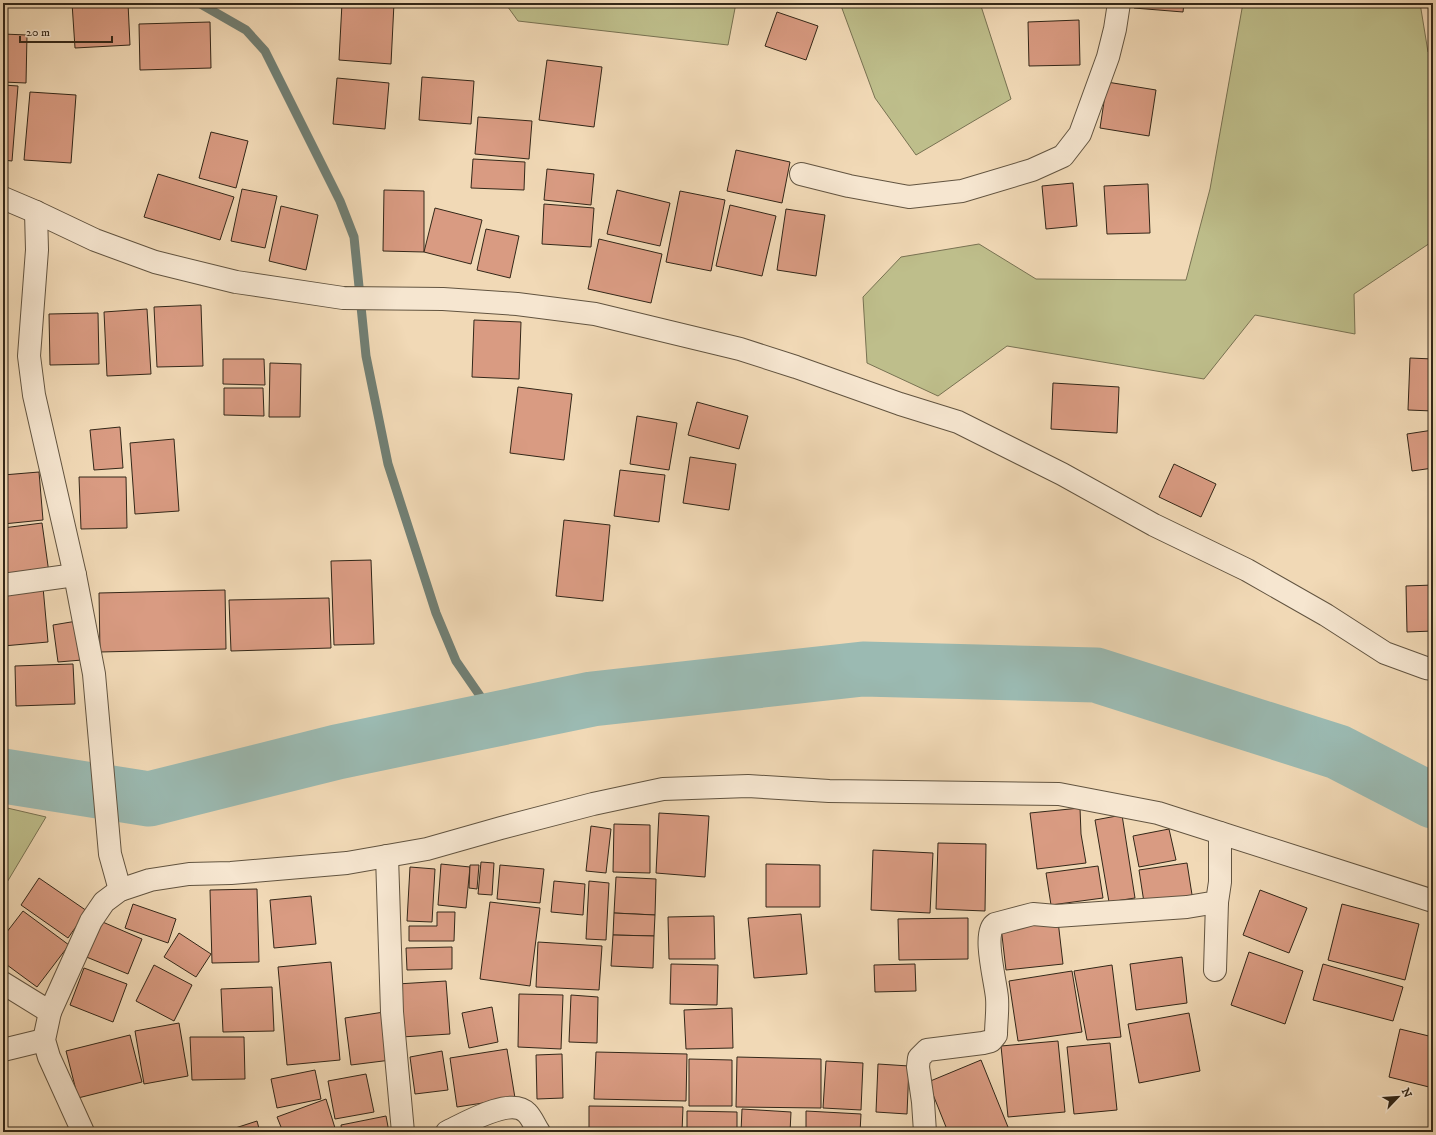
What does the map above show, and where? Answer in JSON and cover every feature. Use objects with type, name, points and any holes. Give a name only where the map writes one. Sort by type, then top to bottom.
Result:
[{"type":"street","points":[[801,174],[848,186],[909,197],[962,191],[1032,170],[1063,156],[1083,128],[1108,57],[1115,29],[1119,3]]},
{"type":"street","points":[[3,198],[95,240],[154,262],[236,282],[343,298],[443,298],[518,304],[595,314],[747,352],[796,367],[900,404],[958,422],[1062,474],[1154,525],[1247,570],[1326,615],[1385,653],[1408,662],[1433,669]]},
{"type":"street","points":[[36,212],[36,250],[30,356],[34,395],[75,575],[94,674],[99,744],[110,854],[120,890]]},
{"type":"street","points":[[3,585],[75,575]]},
{"type":"street","points":[[83,1132],[49,1057],[44,1040],[50,1012],[91,921],[104,902],[120,890],[150,880],[189,874],[231,873],[347,863],[386,856],[427,848],[555,814],[663,789],[741,786],[829,791],[1059,794],[1158,813],[1433,901]]},
{"type":"street","points":[[1215,970],[1217,902],[1220,882],[1220,833]]},
{"type":"street","points":[[386,856],[392,1012],[403,1132]]},
{"type":"street","points":[[925,1132],[923,1102],[918,1068],[919,1058],[927,1050],[983,1044],[991,1041],[996,1035],[997,998],[990,951],[990,929],[992,926],[1033,914],[1056,916],[1187,907],[1217,902]]},
{"type":"street","points":[[3,983],[50,1012]]},
{"type":"street","points":[[3,1050],[44,1040]]},
{"type":"street","points":[[447,1132],[491,1111],[512,1107],[527,1112],[538,1132]]},
{"type":"green space","points":[[505,3],[736,3],[728,45],[518,21]]},
{"type":"green space","points":[[840,3],[980,3],[1011,99],[916,155],[875,98]]},
{"type":"green space","points":[[1243,3],[1420,3],[1428,52],[1433,53],[1433,241],[1354,294],[1355,334],[1255,315],[1204,379],[1007,346],[938,396],[867,363],[863,297],[901,257],[979,244],[1036,279],[1186,280],[1210,189]]},
{"type":"green space","points":[[3,807],[46,817],[3,889]]},
{"type":"building","points":[[72,3],[128,3],[130,45],[75,48]]},
{"type":"building","points":[[342,3],[394,3],[391,64],[339,60]]},
{"type":"building","points":[[1134,3],[1184,3],[1183,12],[1134,8]]},
{"type":"building","points":[[777,12],[818,26],[806,60],[765,46]]},
{"type":"building","points":[[1079,20],[1080,65],[1029,66],[1028,22]]},
{"type":"building","points":[[210,22],[211,68],[140,70],[139,24]]},
{"type":"building","points":[[3,34],[27,35],[26,83],[3,82]]},
{"type":"building","points":[[547,60],[602,67],[594,127],[539,120]]},
{"type":"building","points":[[422,77],[474,81],[471,124],[419,120]]},
{"type":"building","points":[[337,78],[389,83],[385,129],[333,124]]},
{"type":"building","points":[[1107,82],[1156,90],[1149,136],[1100,128]]},
{"type":"building","points":[[3,85],[18,86],[12,161],[3,160]]},
{"type":"building","points":[[30,92],[76,95],[71,163],[24,160]]},
{"type":"building","points":[[478,117],[532,121],[529,159],[475,154]]},
{"type":"building","points":[[211,132],[248,141],[236,188],[199,178]]},
{"type":"building","points":[[736,150],[790,162],[782,203],[727,191]]},
{"type":"building","points":[[473,159],[525,162],[524,190],[471,188]]},
{"type":"building","points":[[547,169],[594,174],[591,205],[544,200]]},
{"type":"building","points":[[158,174],[234,197],[220,240],[144,217]]},
{"type":"building","points":[[1073,183],[1077,226],[1046,229],[1042,186]]},
{"type":"building","points":[[1148,184],[1150,233],[1107,234],[1104,186]]},
{"type":"building","points":[[242,189],[277,196],[265,248],[231,241]]},
{"type":"building","points":[[384,190],[424,191],[424,252],[383,251]]},
{"type":"building","points":[[617,190],[670,203],[660,246],[607,234]]},
{"type":"building","points":[[680,191],[725,200],[711,271],[666,262]]},
{"type":"building","points":[[544,204],[594,208],[591,247],[542,244]]},
{"type":"building","points":[[730,205],[776,216],[762,276],[716,266]]},
{"type":"building","points":[[281,206],[318,215],[306,270],[269,261]]},
{"type":"building","points":[[435,208],[482,220],[471,264],[424,252]]},
{"type":"building","points":[[786,209],[825,215],[816,276],[777,270]]},
{"type":"building","points":[[486,229],[519,236],[510,278],[477,270]]},
{"type":"building","points":[[599,239],[662,254],[651,303],[588,289]]},
{"type":"building","points":[[201,305],[203,366],[157,367],[154,307]]},
{"type":"building","points":[[147,309],[151,374],[107,376],[104,312]]},
{"type":"building","points":[[98,313],[99,364],[50,365],[49,314]]},
{"type":"building","points":[[474,320],[521,322],[519,379],[472,377]]},
{"type":"building","points":[[1410,358],[1433,359],[1433,411],[1408,410]]},
{"type":"building","points":[[223,359],[264,359],[265,385],[223,384]]},
{"type":"building","points":[[270,363],[301,364],[300,417],[269,417]]},
{"type":"building","points":[[1053,383],[1119,387],[1117,433],[1051,429]]},
{"type":"building","points":[[518,387],[572,394],[564,460],[510,453]]},
{"type":"building","points":[[224,388],[263,388],[264,416],[224,415]]},
{"type":"building","points":[[697,402],[748,416],[739,449],[688,435]]},
{"type":"building","points":[[637,416],[677,423],[669,470],[630,464]]},
{"type":"building","points":[[120,427],[123,468],[94,470],[90,430]]},
{"type":"building","points":[[1433,430],[1433,468],[1412,471],[1407,434]]},
{"type":"building","points":[[174,439],[179,511],[135,514],[130,443]]},
{"type":"building","points":[[690,457],[736,464],[729,510],[683,503]]},
{"type":"building","points":[[1174,464],[1216,484],[1201,517],[1159,497]]},
{"type":"building","points":[[620,470],[665,475],[659,522],[614,516]]},
{"type":"building","points":[[39,472],[43,520],[3,524],[3,475]]},
{"type":"building","points":[[79,477],[126,477],[127,528],[81,529]]},
{"type":"building","points":[[564,520],[610,525],[603,601],[556,596]]},
{"type":"building","points":[[42,523],[49,573],[3,578],[3,528]]},
{"type":"building","points":[[371,560],[374,644],[334,645],[331,561]]},
{"type":"building","points":[[1433,585],[1433,631],[1407,632],[1406,586]]},
{"type":"building","points":[[43,587],[48,642],[3,646],[3,590]]},
{"type":"building","points":[[225,590],[226,649],[100,652],[99,593]]},
{"type":"building","points":[[329,598],[331,648],[231,651],[229,600]]},
{"type":"building","points":[[77,621],[82,660],[58,662],[53,625]]},
{"type":"building","points":[[73,664],[75,704],[16,706],[15,666]]},
{"type":"building","points":[[1080,808],[1081,834],[1086,863],[1037,869],[1030,813]]},
{"type":"building","points":[[659,813],[709,816],[705,877],[656,873]]},
{"type":"building","points":[[1122,815],[1135,898],[1109,902],[1095,820]]},
{"type":"building","points":[[614,824],[650,825],[650,873],[613,872]]},
{"type":"building","points":[[591,826],[611,829],[606,873],[586,871]]},
{"type":"building","points":[[1169,829],[1176,860],[1139,867],[1133,836]]},
{"type":"building","points":[[938,843],[986,844],[985,911],[936,909]]},
{"type":"building","points":[[873,850],[933,853],[930,913],[871,910]]},
{"type":"building","points":[[481,862],[494,863],[492,895],[478,894]]},
{"type":"building","points":[[1187,863],[1193,901],[1145,909],[1139,870]]},
{"type":"building","points":[[441,864],[470,867],[466,908],[438,905]]},
{"type":"building","points":[[766,864],[820,865],[820,907],[766,907]]},
{"type":"building","points":[[470,865],[479,865],[477,889],[469,888]]},
{"type":"building","points":[[500,865],[544,869],[540,903],[497,899]]},
{"type":"building","points":[[1098,866],[1103,898],[1051,905],[1046,873]]},
{"type":"building","points":[[410,867],[435,869],[432,922],[407,921]]},
{"type":"building","points":[[616,877],[656,879],[655,915],[614,913]]},
{"type":"building","points":[[39,878],[87,911],[68,938],[21,905]]},
{"type":"building","points":[[554,881],[585,884],[583,915],[551,912]]},
{"type":"building","points":[[589,881],[609,883],[606,940],[586,939]]},
{"type":"building","points":[[257,889],[259,962],[212,963],[210,890]]},
{"type":"building","points":[[1260,890],[1307,908],[1289,953],[1243,935]]},
{"type":"building","points":[[311,896],[316,944],[274,948],[270,900]]},
{"type":"building","points":[[490,902],[540,908],[530,986],[480,979]]},
{"type":"building","points":[[133,904],[176,919],[168,943],[125,928]]},
{"type":"building","points":[[1342,904],[1419,924],[1405,980],[1328,960]]},
{"type":"building","points":[[23,911],[69,945],[37,987],[3,962],[3,937]]},
{"type":"building","points":[[437,912],[455,912],[454,941],[409,941],[409,926],[437,926]]},
{"type":"building","points":[[614,913],[655,915],[654,936],[613,935]]},
{"type":"building","points":[[801,914],[807,974],[754,978],[748,918]]},
{"type":"building","points":[[714,916],[715,959],[669,959],[668,917]]},
{"type":"building","points":[[968,918],[968,959],[899,960],[898,919]]},
{"type":"building","points":[[98,920],[142,939],[128,974],[84,956]]},
{"type":"building","points":[[1058,921],[1063,964],[1006,970],[1001,927]]},
{"type":"building","points":[[179,933],[211,954],[196,977],[164,957]]},
{"type":"building","points":[[613,935],[654,936],[653,968],[611,966]]},
{"type":"building","points":[[538,942],[602,946],[599,990],[536,987]]},
{"type":"building","points":[[452,947],[452,969],[407,970],[406,948]]},
{"type":"building","points":[[1249,952],[1303,971],[1285,1024],[1231,1005]]},
{"type":"building","points":[[1182,957],[1187,1003],[1136,1010],[1130,964]]},
{"type":"building","points":[[331,962],[340,1060],[287,1065],[278,967]]},
{"type":"building","points":[[671,964],[718,965],[717,1005],[670,1004]]},
{"type":"building","points":[[915,964],[916,991],[875,992],[874,965]]},
{"type":"building","points":[[1323,964],[1403,987],[1393,1021],[1313,1000]]},
{"type":"building","points":[[154,965],[192,985],[174,1021],[136,1001]]},
{"type":"building","points":[[1112,965],[1121,1037],[1087,1040],[1074,971]]},
{"type":"building","points":[[84,968],[127,984],[113,1022],[70,1005]]},
{"type":"building","points":[[1072,971],[1082,1032],[1018,1041],[1009,981]]},
{"type":"building","points":[[446,981],[450,1034],[401,1037],[397,984]]},
{"type":"building","points":[[272,987],[274,1031],[223,1032],[221,989]]},
{"type":"building","points":[[519,994],[563,995],[561,1049],[518,1047]]},
{"type":"building","points":[[571,995],[598,997],[597,1043],[569,1042]]},
{"type":"building","points":[[492,1007],[498,1042],[469,1048],[462,1013]]},
{"type":"building","points":[[732,1008],[733,1048],[686,1049],[684,1010]]},
{"type":"building","points":[[384,1012],[391,1060],[351,1065],[345,1018]]},
{"type":"building","points":[[1189,1013],[1200,1071],[1139,1083],[1128,1024]]},
{"type":"building","points":[[179,1023],[188,1076],[144,1084],[135,1031]]},
{"type":"building","points":[[1400,1029],[1433,1037],[1433,1088],[1389,1077]]},
{"type":"building","points":[[130,1035],[142,1082],[78,1098],[66,1051]]},
{"type":"building","points":[[190,1037],[244,1037],[245,1079],[192,1080]]},
{"type":"building","points":[[1058,1041],[1065,1112],[1008,1117],[1001,1046]]},
{"type":"building","points":[[1110,1043],[1117,1110],[1074,1114],[1067,1047]]},
{"type":"building","points":[[507,1049],[515,1098],[457,1107],[450,1058]]},
{"type":"building","points":[[442,1051],[448,1090],[415,1094],[410,1057]]},
{"type":"building","points":[[596,1052],[687,1054],[686,1101],[594,1099]]},
{"type":"building","points":[[562,1054],[563,1098],[537,1099],[536,1055]]},
{"type":"building","points":[[737,1057],[821,1059],[821,1108],[736,1107]]},
{"type":"building","points":[[689,1059],[732,1060],[732,1106],[689,1106]]},
{"type":"building","points":[[981,1060],[1010,1132],[948,1132],[928,1082]]},
{"type":"building","points":[[826,1061],[863,1063],[861,1110],[823,1108]]},
{"type":"building","points":[[878,1064],[909,1066],[907,1114],[876,1112]]},
{"type":"building","points":[[315,1070],[321,1099],[277,1108],[271,1079]]},
{"type":"building","points":[[366,1074],[374,1112],[335,1119],[328,1081]]},
{"type":"building","points":[[326,1099],[335,1128],[323,1132],[283,1132],[277,1117]]},
{"type":"building","points":[[589,1106],[683,1107],[682,1132],[589,1132]]},
{"type":"building","points":[[742,1109],[791,1112],[790,1132],[741,1132]]},
{"type":"building","points":[[687,1111],[737,1112],[737,1132],[687,1132]]},
{"type":"building","points":[[806,1111],[861,1114],[860,1132],[806,1132]]},
{"type":"building","points":[[386,1116],[389,1132],[342,1132],[341,1125]]},
{"type":"building","points":[[257,1121],[260,1132],[223,1132]]},
{"type":"waterway","points":[[199,3],[246,30],[265,51],[340,201],[354,237],[366,356],[388,464],[436,613],[456,661],[498,719]]},
{"type":"waterway","points":[[3,776],[149,799],[337,752],[592,699],[863,669],[1096,675],[1338,752],[1433,801]]}]
